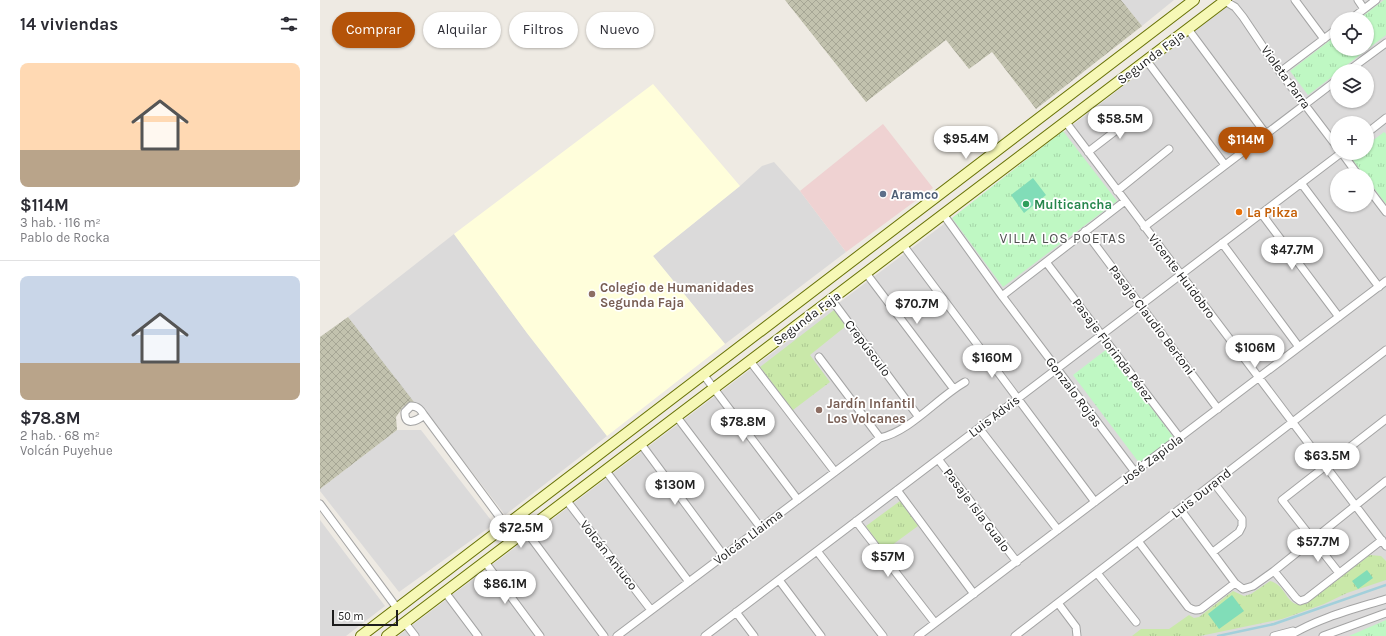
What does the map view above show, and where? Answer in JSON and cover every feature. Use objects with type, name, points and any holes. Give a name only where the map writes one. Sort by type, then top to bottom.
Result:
[{"type":"main road","name":"Segunda Faja","points":[[361,636],[1190,2]]},
{"type":"main road","name":"Segunda Faja","points":[[387,636],[567,501],[1065,121],[1188,29],[1228,2]]},
{"type":"street","points":[[1295,0],[1324,39]]},
{"type":"street","points":[[1358,0],[1364,9]]},
{"type":"street","points":[[1360,12],[1376,0]]},
{"type":"street","name":"Violeta Parra","points":[[1228,2],[1330,138]]},
{"type":"street","points":[[1188,29],[1266,134]]},
{"type":"street","points":[[1280,72],[1330,34]]},
{"type":"street","points":[[1357,64],[1386,42]]},
{"type":"street","points":[[1147,61],[1225,165]]},
{"type":"street","points":[[1144,226],[1330,85]]},
{"type":"street","points":[[1088,152],[1140,112]]},
{"type":"street","name":"Vicente Huidobro","points":[[1065,121],[1384,543]]},
{"type":"street","points":[[1374,129],[1385,122]]},
{"type":"street","points":[[1117,191],[1169,149]]},
{"type":"street","name":"Luis Advis","points":[[705,636],[1332,160]]},
{"type":"street","points":[[1346,160],[1353,168]]},
{"type":"street","points":[[1301,183],[1379,286]]},
{"type":"street","points":[[1374,196],[1386,212]]},
{"type":"street","points":[[1002,296],[1125,201]]},
{"type":"street","points":[[1261,213],[1339,317]]},
{"type":"street","name":"Gonzalo Rojas","points":[[944,214],[1002,296],[1135,472]]},
{"type":"street","name":"Pasaje Claudio Bertoni","points":[[1085,231],[1218,409]]},
{"type":"street","points":[[1222,243],[1299,347]]},
{"type":"street","points":[[903,244],[1095,502]]},
{"type":"street","name":"Pasaje Florinda Pérez","points":[[1046,262],[1180,438]]},
{"type":"street","points":[[866,273],[954,388]]},
{"type":"street","name":"José Zapiola","points":[[918,636],[1386,281]]},
{"type":"street","name":"Crepúsculo","points":[[831,299],[918,416]]},
{"type":"street","name":"Luis Durand","points":[[1017,636],[1180,508],[1386,350]]},
{"type":"street","points":[[819,358],[880,438]]},
{"type":"street","points":[[750,361],[835,472]]},
{"type":"street","points":[[703,374],[798,500]]},
{"type":"street","name":"Volcán Llaima","points":[[617,636],[880,438],[887,437],[899,431],[954,388],[965,382]]},
{"type":"street","points":[[424,415],[506,525]]},
{"type":"street","points":[[677,417],[761,528]]},
{"type":"street","points":[[1339,573],[1282,500],[1386,418]]},
{"type":"street","points":[[979,428],[1058,530]]},
{"type":"street","points":[[641,444],[724,556]]},
{"type":"street","name":"Pasaje Isla Gualo","points":[[938,459],[1017,562]]},
{"type":"street","points":[[606,471],[689,582]]},
{"type":"street","points":[[1180,508],[1235,583],[1243,589],[1254,586],[1274,571],[1386,481]]},
{"type":"street","points":[[1213,552],[1239,532],[1242,526],[1242,519],[1214,483]]},
{"type":"street","points":[[897,490],[974,594]]},
{"type":"street","name":"Volcán Antuco","points":[[567,501],[651,610]]},
{"type":"street","points":[[320,504],[397,608]]},
{"type":"street","points":[[856,521],[935,623]]},
{"type":"street","points":[[526,531],[604,636]]},
{"type":"street","points":[[1138,541],[1191,609],[1202,609],[1235,583]]},
{"type":"street","points":[[1274,571],[1300,601],[1306,599],[1339,573],[1384,543]]},
{"type":"street","points":[[817,551],[883,636]]},
{"type":"street","points":[[485,562],[540,636]]},
{"type":"street","points":[[1097,573],[1136,622]]},
{"type":"street","points":[[779,580],[821,636]]},
{"type":"street","points":[[445,592],[478,636]]},
{"type":"street","points":[[1274,636],[1300,629],[1338,614],[1386,598]]},
{"type":"street","points":[[1058,603],[1076,627],[1077,636]]},
{"type":"street","points":[[736,612],[754,636]]},
{"type":"street","points":[[1325,636],[1386,613]]},
{"type":"street","points":[[405,623],[415,636]]},
{"type":"street","points":[[1289,636],[1300,629]]},
{"type":"shaded area","points":[[785,0],[1121,0],[1142,26],[1036,109],[992,52],[969,69],[946,40],[866,102]]},
{"type":"shaded area","points":[[1121,0],[1174,0],[1142,26]]},
{"type":"shaded area","points":[[1235,0],[1386,0],[1386,636],[398,636],[952,218]]},
{"type":"shaded area","name":"Colegio de Humanidades Segunda Faja","points":[[653,84],[740,186],[653,256],[725,344],[607,436],[527,333],[454,234]]},
{"type":"shaded area","points":[[883,124],[933,188],[846,252],[800,191]]},
{"type":"shaded area","points":[[774,162],[800,191],[846,252],[725,344],[653,256],[740,186],[762,166]]},
{"type":"shaded area","points":[[454,234],[527,333],[607,436],[505,515],[426,412],[404,393],[348,317]]},
{"type":"shaded area","points":[[348,317],[414,402],[403,407],[396,417],[397,430],[320,489],[320,337]]},
{"type":"shaded area","points":[[397,430],[421,430],[494,524],[399,592],[320,491],[320,489]]},
{"type":"shaded area","points":[[320,520],[385,606],[346,636],[320,636]]},
{"type":"green space","points":[[1386,0],[1386,35],[1374,44],[1374,12],[1368,12]]},
{"type":"green space","points":[[1330,40],[1330,56],[1359,56],[1348,64],[1330,64],[1330,78],[1308,95],[1290,71]]},
{"type":"green space","points":[[1063,131],[1117,201],[1003,287],[952,218]]},
{"type":"green space","points":[[1384,132],[1386,134],[1386,204],[1374,188],[1374,168],[1359,168],[1353,160],[1374,160],[1374,140]]},
{"type":"green space","name":"Multicancha","points":[[1033,178],[1046,195],[1024,213],[1011,195]]},
{"type":"green space","points":[[834,310],[846,326],[810,355],[830,382],[793,410],[760,367]]},
{"type":"green space","points":[[1107,349],[1174,438],[1140,464],[1073,375]]},
{"type":"green space","points":[[900,501],[918,526],[884,551],[866,526]]},
{"type":"green space","points":[[1370,555],[1381,556],[1386,561],[1386,580],[1347,593],[1324,604],[1282,619],[1200,636],[1132,636],[1141,629],[1169,629],[1189,615],[1194,618],[1199,617],[1233,591],[1244,596],[1251,594],[1270,581],[1279,586],[1292,602],[1297,604],[1306,604]]},
{"type":"green space","points":[[1367,570],[1373,578],[1358,589],[1352,581]]},
{"type":"green space","points":[[1232,595],[1244,611],[1219,629],[1208,614]]},
{"type":"green space","points":[[1386,620],[1386,636],[1349,636]]},
{"type":"waterway","points":[[1218,636],[1274,624],[1386,585]]},
{"type":"place","name":"Aramco","points":[[883,194]]},
{"type":"place","name":"Multicancha","points":[[1026,204]]},
{"type":"place","name":"La Pikza","points":[[1239,212]]},
{"type":"place","name":"Colegio de Humanidades Segunda Faja","points":[[592,294]]},
{"type":"place","name":"Jardín Infantil Los Volcanes","points":[[819,410]]},
{"type":"district","name":"VILLA LOS POETAS","points":[[1063,238]]}]
